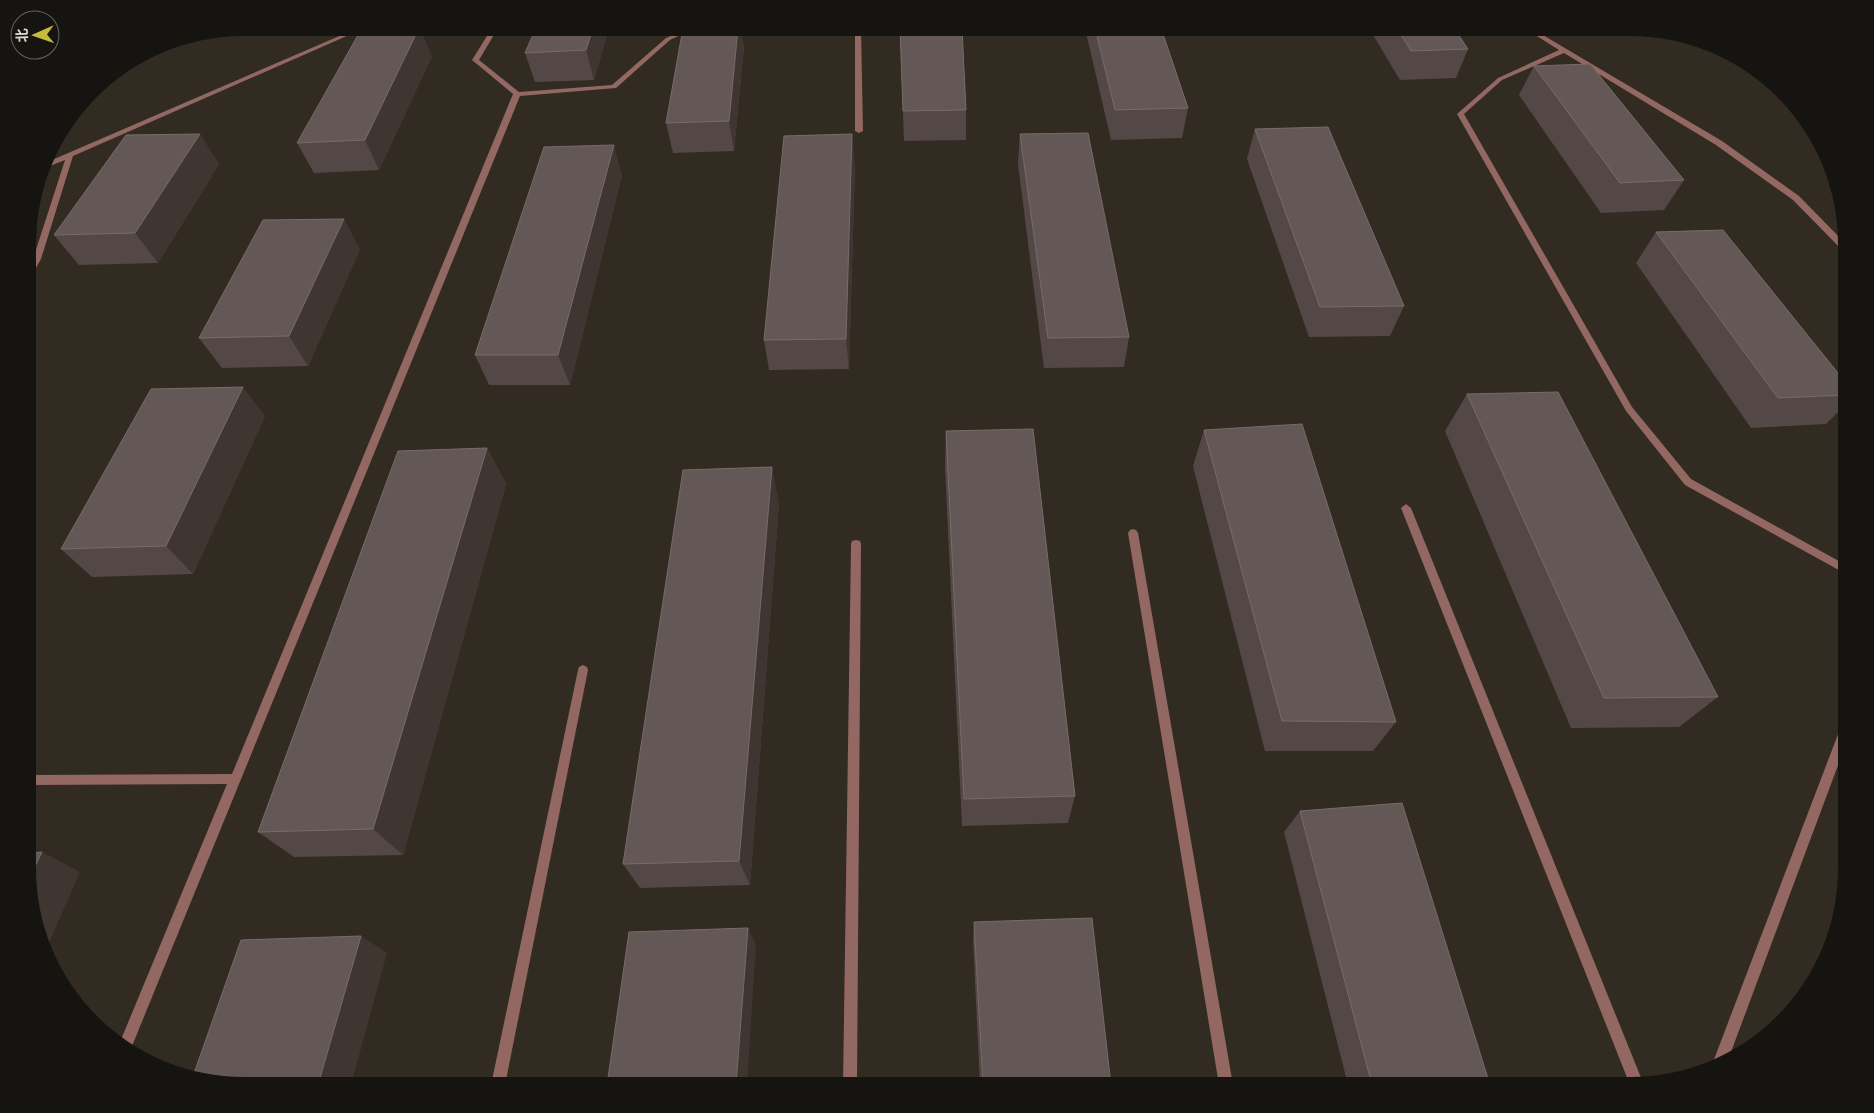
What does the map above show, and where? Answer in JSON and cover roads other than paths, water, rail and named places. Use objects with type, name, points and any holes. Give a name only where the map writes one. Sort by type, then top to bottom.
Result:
[{"type":"street","points":[[53,162],[344,36]]},
{"type":"street","points":[[490,36],[475,60],[517,94],[614,87],[668,39],[675,36]]},
{"type":"street","points":[[858,36],[859,131]]},
{"type":"street","points":[[1540,36],[1719,143],[1796,198],[1838,241]]},
{"type":"street","points":[[1564,50],[1500,79],[1460,114],[1629,409],[1688,482],[1838,566]]},
{"type":"street","points":[[128,1041],[517,94]]},
{"type":"street","points":[[36,261],[70,155]]},
{"type":"street","points":[[1406,508],[1634,1077]]},
{"type":"street","points":[[1133,533],[1225,1077]]},
{"type":"street","points":[[850,1077],[856,544]]},
{"type":"street","points":[[500,1077],[583,670]]},
{"type":"street","points":[[1723,1055],[1838,750]]},
{"type":"street","points":[[36,780],[236,779]]}]
